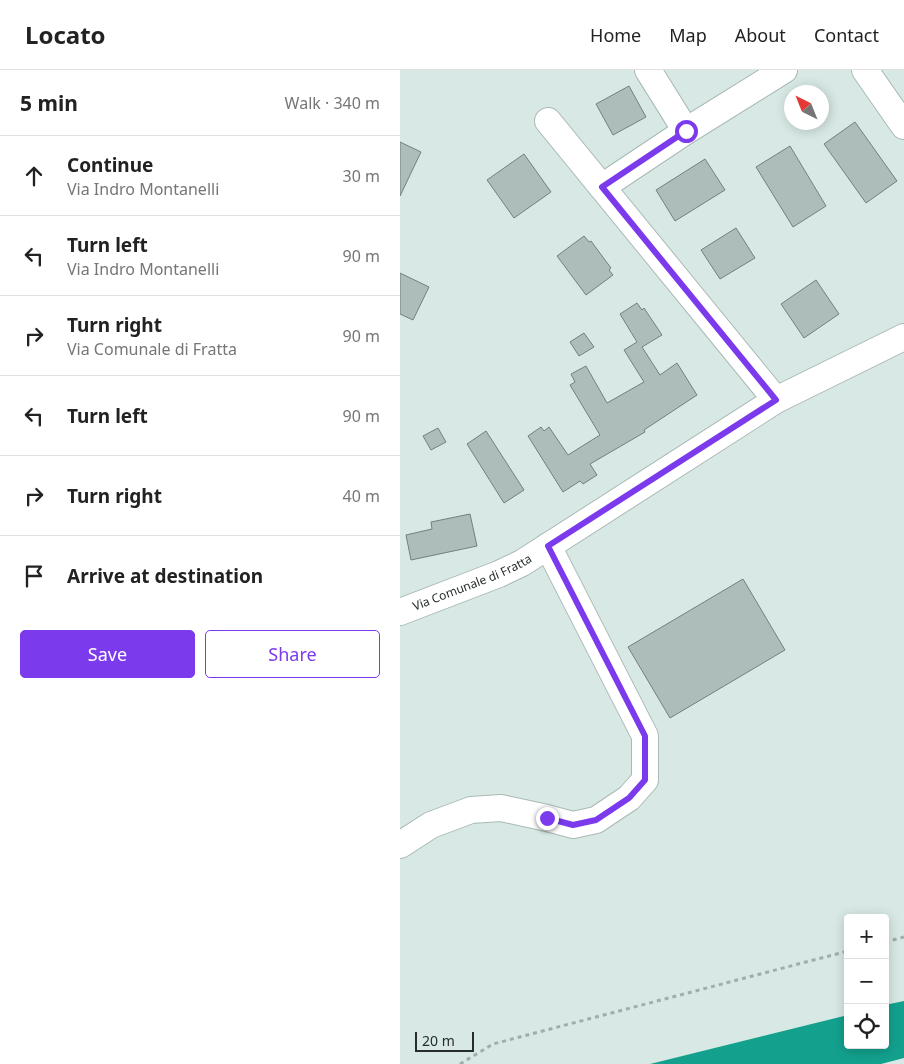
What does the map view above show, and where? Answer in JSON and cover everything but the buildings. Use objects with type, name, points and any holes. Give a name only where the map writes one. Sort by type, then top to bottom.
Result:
[{"type":"street","points":[[648,70],[686,131]]},
{"type":"street","points":[[602,187],[686,131],[784,70]]},
{"type":"street","points":[[866,70],[904,126]]},
{"type":"street","points":[[548,121],[776,400]]},
{"type":"street","name":"Via Comunale di Fratta","points":[[400,612],[499,574],[522,563],[776,400],[904,337]]},
{"type":"street","points":[[400,845],[431,825],[471,810],[501,808],[573,825],[596,820],[629,798],[645,780],[645,736],[548,546]]},
{"type":"path","points":[[889,941],[904,937]]},
{"type":"path","points":[[460,1064],[493,1044],[844,952]]},
{"type":"shaded area","points":[[904,1001],[904,1058],[881,1064],[650,1064],[844,1016],[844,1049],[889,1049],[889,1004]]},
{"type":"route","points":[[547,818],[573,825],[596,820],[629,798],[645,780],[645,736],[548,546],[776,400],[602,187],[686,131]]}]
